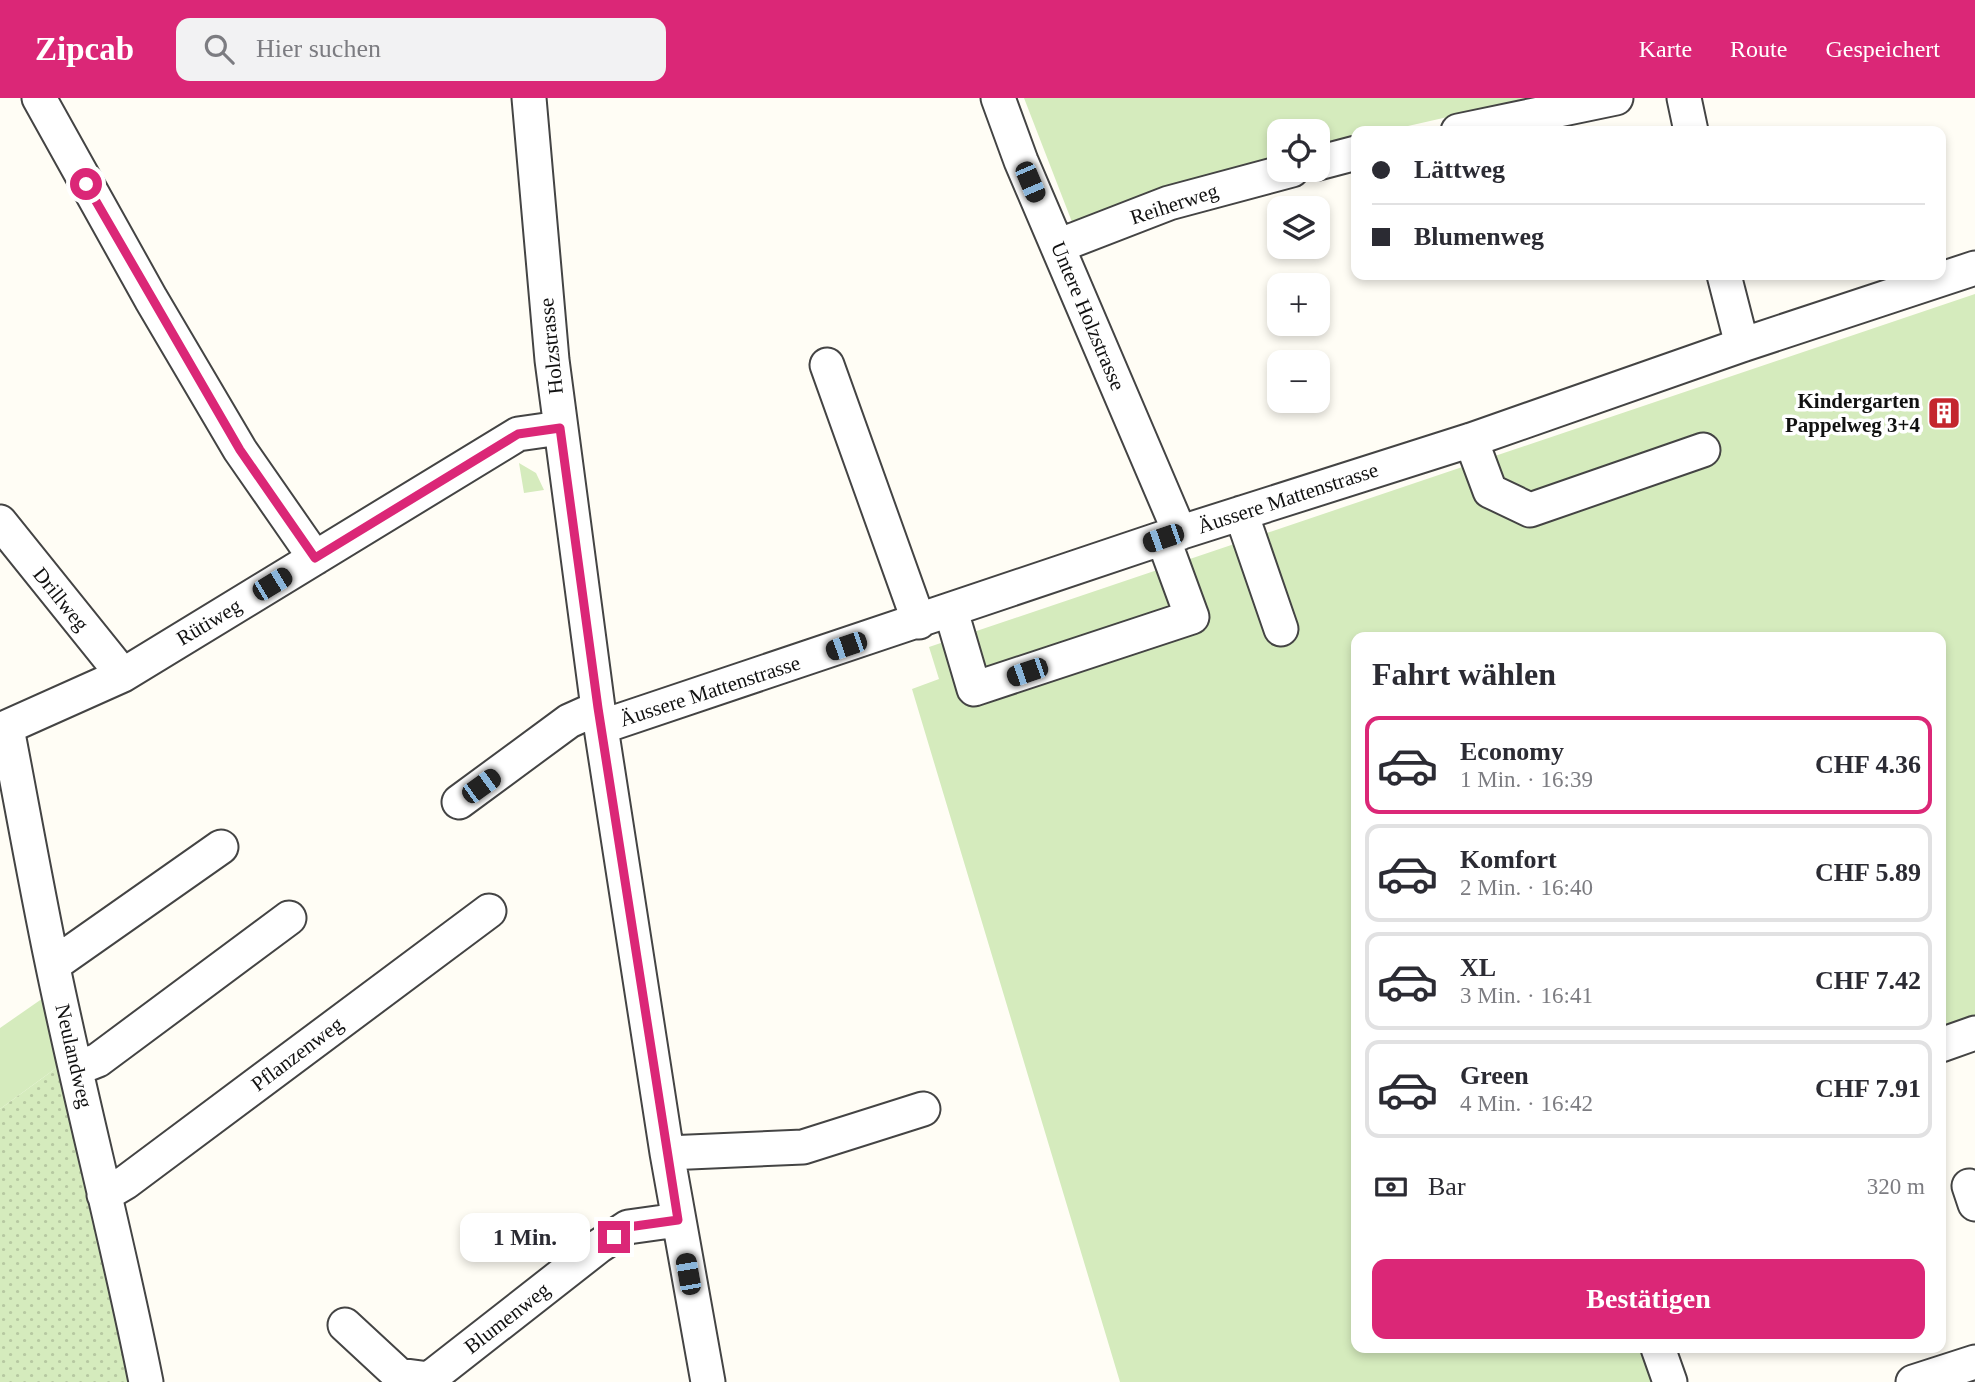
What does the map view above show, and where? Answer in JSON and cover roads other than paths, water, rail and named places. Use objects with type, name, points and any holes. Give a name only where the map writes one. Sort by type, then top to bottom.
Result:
[{"type":"street","points":[[39,98],[150,299],[240,450],[315,558]]},
{"type":"street","name":"Holzstrasse","points":[[529,98],[560,428],[599,717],[667,1153],[708,1382]]},
{"type":"street","name":"Untere Holzstrasse","points":[[951,611],[974,690],[1192,617],[1172,535],[998,98]]},
{"type":"street","points":[[1482,126],[1616,98]]},
{"type":"street","points":[[1684,98],[1690,126]]},
{"type":"street","points":[[1330,160],[1351,154]]},
{"type":"street","name":"Reiherweg","points":[[1058,246],[1169,203],[1267,177]]},
{"type":"street","name":"Äussere Mattenstrasse","points":[[1946,278],[1975,268]]},
{"type":"street","points":[[1725,280],[1742,345]]},
{"type":"street","name":"Äussere Mattenstrasse","points":[[459,802],[569,721],[599,717],[919,622],[1172,535],[1471,440],[1742,345],[1939,280]]},
{"type":"street","points":[[827,365],[919,622]]},
{"type":"street","name":"Rütiweg","points":[[4,729],[123,675],[518,434],[560,428]]},
{"type":"street","points":[[1471,440],[1490,491],[1530,510],[1703,450]]},
{"type":"street","points":[[1241,513],[1282,629]]},
{"type":"street","name":"Drillweg","points":[[0,522],[123,675]]},
{"type":"street","name":"Neulandweg","points":[[4,729],[53,965],[78,1068],[104,1195],[124,1271],[146,1382]]},
{"type":"street","points":[[53,965],[222,846]]},
{"type":"street","name":"Pflanzenweg","points":[[104,1195],[126,1182],[489,911]]},
{"type":"street","points":[[78,1068],[98,1060],[289,918]]},
{"type":"street","points":[[1946,1043],[1975,1033]]},
{"type":"street","points":[[667,1153],[803,1147],[923,1110]]},
{"type":"street","name":"Blumenweg","points":[[345,1325],[399,1375],[429,1379],[599,1246],[628,1227],[678,1220]]},
{"type":"street","points":[[1660,1353],[1670,1382]]},
{"type":"street","points":[[1913,1382],[1975,1364]]},
{"type":"place","name":"Kindergarten Pappelweg 3+4","points":[[1944,413]]}]
